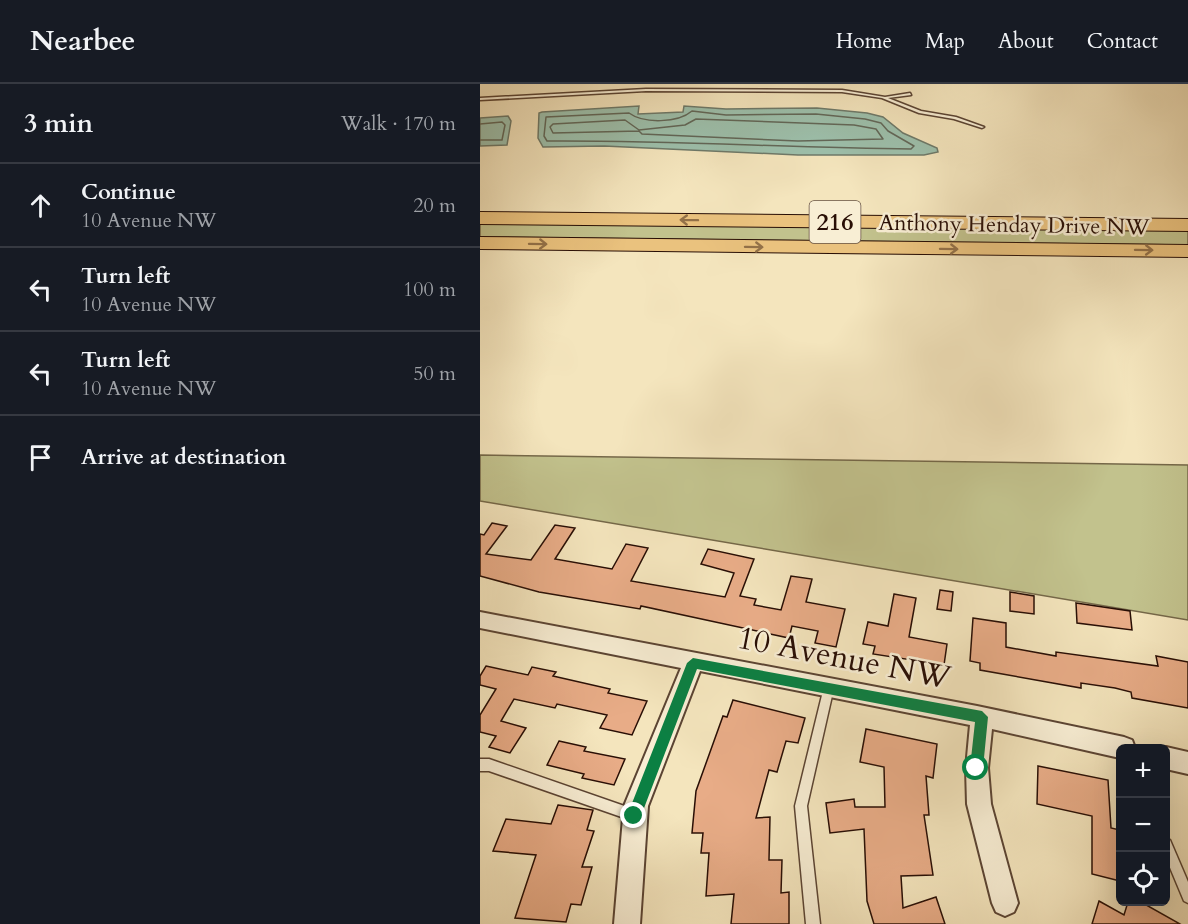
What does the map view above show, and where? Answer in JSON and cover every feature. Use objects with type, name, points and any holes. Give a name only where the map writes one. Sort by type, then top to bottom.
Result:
[{"type":"highway","points":[[717,220],[830,215],[1188,215]]},
{"type":"highway","name":"Anthony Henday Drive NW","points":[[480,218],[1188,225]]},
{"type":"highway","name":"Anthony Henday Drive NW","points":[[480,243],[1187,251]]},
{"type":"street","name":"10 Avenue NW","points":[[480,620],[693,663],[982,717],[1116,746]]},
{"type":"street","points":[[627,924],[634,816],[693,663]]},
{"type":"street","points":[[982,717],[976,768],[979,804],[1005,903]]},
{"type":"street","points":[[1170,759],[1188,763]]},
{"type":"lane","points":[[480,99],[702,90],[803,90],[883,97],[910,94]]},
{"type":"lane","points":[[883,97],[920,112],[955,118],[982,127]]},
{"type":"lane","points":[[813,924],[801,806],[829,687]]},
{"type":"lane","points":[[480,765],[489,765],[634,816]]},
{"type":"lane","points":[[1169,852],[1188,897]]},
{"type":"shaded area","points":[[480,221],[1188,227],[1188,245],[480,237]]},
{"type":"shaded area","points":[[480,455],[1188,465],[1188,620],[480,501]]},
{"type":"water","points":[[639,106],[638,114],[683,112],[684,106],[726,109],[817,108],[867,113],[883,117],[903,133],[937,148],[938,152],[924,155],[798,155],[604,146],[543,147],[538,138],[539,113],[542,112]]},
{"type":"water","points":[[508,116],[511,121],[507,145],[480,146],[480,118]]},
{"type":"building","points":[[492,523],[507,526],[486,554],[531,560],[555,525],[575,528],[555,559],[612,569],[626,544],[648,548],[631,581],[725,597],[734,573],[701,564],[708,549],[754,559],[740,596],[756,599],[754,605],[781,610],[791,576],[812,579],[806,602],[845,609],[836,647],[815,643],[818,631],[792,626],[789,638],[641,606],[640,609],[539,592],[480,576],[480,534],[484,535]]},
{"type":"building","points":[[940,590],[953,592],[951,611],[937,609]]},
{"type":"building","points":[[1010,592],[1034,596],[1034,614],[1010,611]]},
{"type":"building","points":[[894,594],[916,598],[909,637],[947,644],[944,665],[873,654],[875,646],[863,644],[868,622],[888,626]]},
{"type":"building","points":[[1076,603],[1130,611],[1132,630],[1077,623]]},
{"type":"building","points":[[973,618],[1006,623],[1006,647],[1056,656],[1056,652],[1158,666],[1156,656],[1188,662],[1188,708],[1132,698],[1131,692],[1115,688],[1081,683],[1081,688],[980,670],[980,663],[970,661]]},
{"type":"building","points":[[486,666],[528,675],[532,667],[556,672],[553,676],[610,689],[608,693],[647,701],[632,735],[600,728],[607,715],[557,704],[555,708],[514,699],[501,721],[526,728],[510,753],[489,747],[496,736],[480,732],[480,715],[496,689],[480,685],[480,676]]},
{"type":"building","points":[[733,700],[805,718],[798,743],[786,741],[777,772],[769,770],[756,818],[770,817],[769,860],[782,860],[781,893],[789,892],[789,924],[731,924],[734,894],[706,896],[709,853],[701,853],[703,833],[692,833],[696,791],[723,716],[727,717]]},
{"type":"building","points":[[866,729],[937,744],[933,778],[926,776],[929,815],[924,815],[933,875],[901,876],[903,908],[936,897],[945,924],[874,924],[867,901],[864,829],[830,833],[826,803],[854,799],[855,807],[885,807],[884,767],[860,762]]},
{"type":"building","points":[[559,741],[586,747],[584,751],[625,759],[614,785],[582,778],[584,774],[547,765]]},
{"type":"building","points":[[1038,766],[1108,780],[1111,828],[1116,829],[1116,880],[1092,874],[1092,816],[1037,804]]},
{"type":"building","points":[[558,805],[593,810],[587,830],[594,831],[582,867],[592,867],[581,905],[571,904],[566,922],[515,918],[536,855],[493,851],[506,819],[551,824]]},
{"type":"building","points":[[1099,901],[1124,915],[1127,906],[1148,906],[1180,924],[1092,924]]},
{"type":"route","points":[[634,816],[693,663],[982,717],[976,768]]}]
